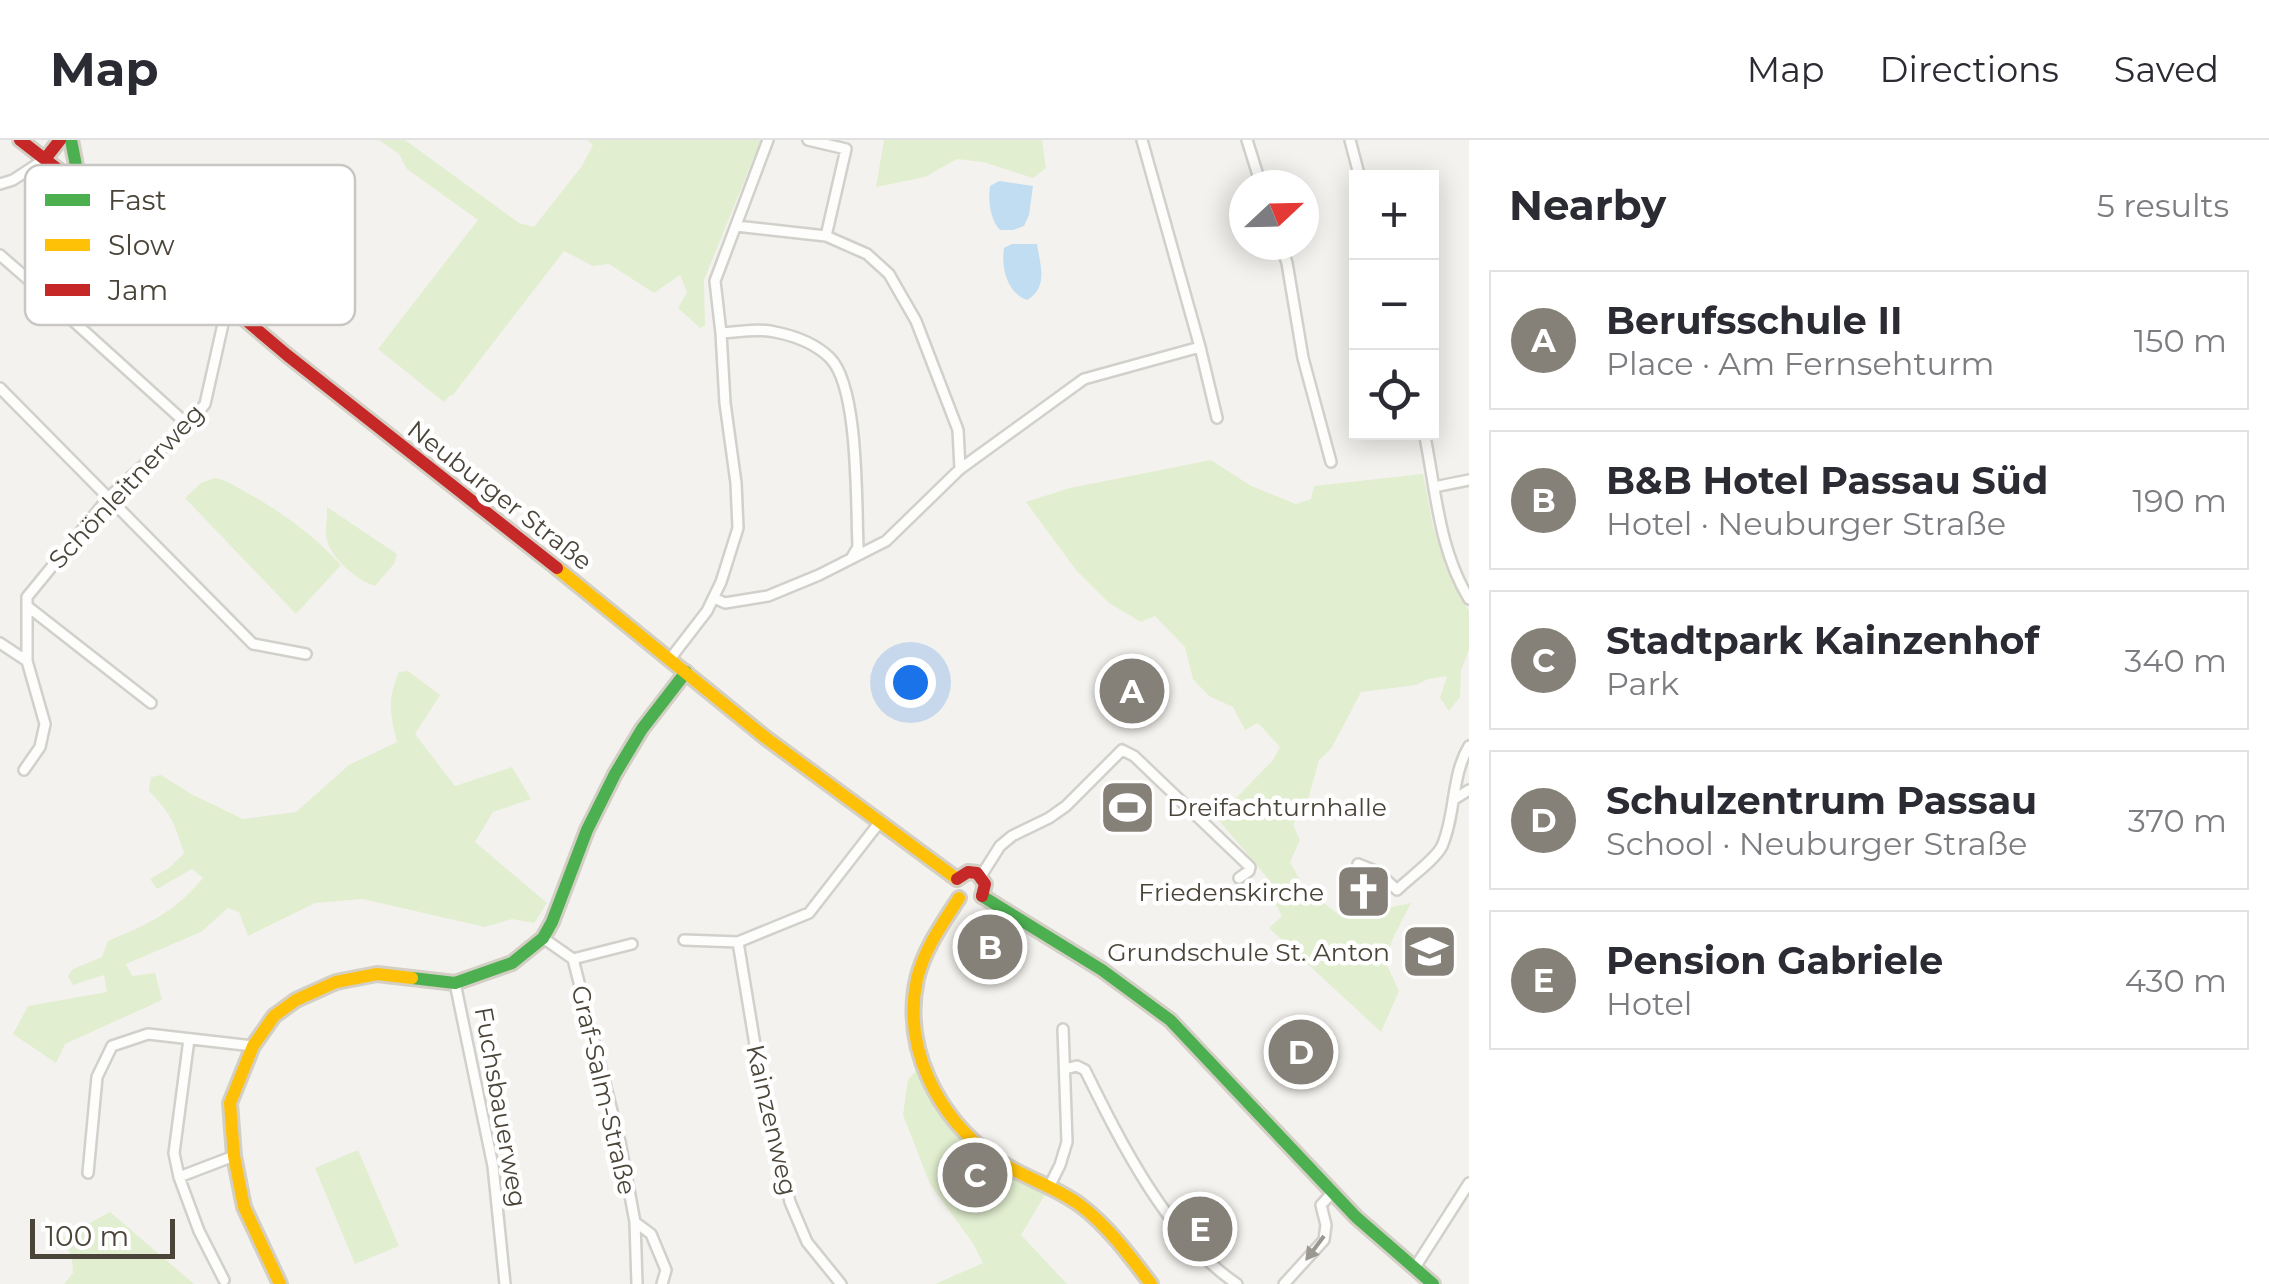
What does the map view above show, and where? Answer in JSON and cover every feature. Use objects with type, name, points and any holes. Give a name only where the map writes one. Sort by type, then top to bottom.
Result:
[{"type":"street","name":"Neuburger Straße","points":[[20,140],[53,165]]},
{"type":"street","points":[[36,165],[60,140]]},
{"type":"street","points":[[71,140],[75,165]]},
{"type":"street","points":[[670,659],[714,598],[738,528],[715,281],[768,140]]},
{"type":"street","points":[[808,140],[846,149],[826,236]]},
{"type":"street","points":[[1142,140],[1218,418]]},
{"type":"street","points":[[1246,140],[1256,170]]},
{"type":"street","points":[[1350,140],[1358,170]]},
{"type":"street","points":[[0,184],[25,172]]},
{"type":"street","points":[[736,226],[826,236],[867,254],[889,274],[916,322],[958,430],[960,469]]},
{"type":"street","points":[[0,255],[25,277]]},
{"type":"street","points":[[1286,260],[1303,358],[1330,462]]},
{"type":"street","points":[[78,325],[188,425]]},
{"type":"street","name":"Schönleitnerweg","points":[[27,606],[27,596],[109,497],[188,425],[205,404],[224,325]]},
{"type":"street","name":"Neuburger Straße","points":[[252,325],[766,738],[957,879]]},
{"type":"street","points":[[721,333],[771,331],[803,339],[830,358],[844,380],[852,427],[858,546],[851,560]]},
{"type":"street","points":[[714,598],[725,603],[768,596],[886,542],[960,469],[1084,379],[1200,347]]},
{"type":"street","points":[[0,388],[254,644],[306,654]]},
{"type":"street","points":[[1425,440],[1438,519],[1469,599]]},
{"type":"street","points":[[1434,487],[1469,480]]},
{"type":"street","points":[[24,770],[40,748],[45,724],[27,661],[27,606]]},
{"type":"street","points":[[27,606],[151,703]]},
{"type":"street","points":[[0,642],[27,661]]},
{"type":"street","points":[[543,938],[614,774],[642,729],[686,672]]},
{"type":"street","points":[[1358,864],[1378,872],[1396,890],[1441,848],[1460,762],[1469,746]]},
{"type":"street","points":[[980,876],[1000,846],[1066,806],[1122,750],[1134,756],[1250,867],[1239,878]]},
{"type":"street","points":[[1454,800],[1469,790]]},
{"type":"street","points":[[684,940],[738,942],[809,913],[879,824]]},
{"type":"street","points":[[968,872],[980,876],[985,888],[982,896],[974,902],[959,898],[954,889],[957,879],[968,872]]},
{"type":"street","points":[[982,896],[1160,1012],[1333,1192],[1433,1284]]},
{"type":"street","points":[[959,898],[916,982],[916,1033],[922,1064],[943,1108],[966,1136],[998,1161],[1070,1198],[1094,1216],[1151,1284]]},
{"type":"street","name":"Graf-Salm-Straße","points":[[543,938],[573,958],[620,1142],[634,1222],[637,1284]]},
{"type":"street","name":"Fuchsbauerweg","points":[[505,1284],[493,1166],[454,983],[512,963],[543,938]]},
{"type":"street","name":"Kainzenweg","points":[[738,942],[765,1102],[790,1202],[807,1242],[841,1284]]},
{"type":"street","name":"Graf-Salm-Straße","points":[[573,958],[632,944]]},
{"type":"street","points":[[280,1284],[244,1207],[234,1156],[230,1104],[253,1046],[274,1016],[296,1000],[336,982],[377,974],[454,983]]},
{"type":"street","points":[[1048,1187],[1067,1142],[1063,1028]]},
{"type":"street","points":[[88,1173],[96,1077],[112,1046],[148,1034],[253,1046]]},
{"type":"street","points":[[189,1039],[174,1153],[200,1232],[224,1280]]},
{"type":"street","points":[[1065,1070],[1077,1066],[1085,1070],[1133,1160],[1166,1210],[1208,1262],[1237,1284]]},
{"type":"street","points":[[180,1177],[234,1156]]},
{"type":"street","points":[[1414,1268],[1469,1182]]},
{"type":"street","points":[[1284,1284],[1324,1240],[1326,1225],[1320,1205],[1333,1192]]},
{"type":"street","name":"Graf-Salm-Straße","points":[[634,1222],[651,1234],[666,1270],[662,1284]]},
{"type":"green space","points":[[379,140],[405,140],[519,223],[534,227],[582,166],[593,145],[587,140],[761,140],[704,280],[705,326],[700,328],[678,308],[687,292],[680,275],[654,293],[609,264],[593,266],[564,251],[444,402],[378,349],[478,220],[407,169],[399,154]]},
{"type":"green space","points":[[884,140],[1042,140],[1046,168],[1033,178],[983,162],[957,159],[925,177],[876,187]]},
{"type":"green space","points":[[1211,460],[1251,486],[1296,504],[1311,499],[1314,486],[1423,474],[1446,568],[1469,611],[1469,649],[1461,671],[1460,697],[1449,711],[1440,698],[1447,676],[1416,685],[1361,692],[1331,749],[1319,760],[1307,803],[1293,825],[1300,840],[1290,862],[1304,888],[1342,917],[1411,903],[1392,940],[1386,963],[1399,991],[1381,1032],[1269,928],[1282,916],[1272,897],[1270,881],[1217,818],[1273,760],[1280,747],[1258,723],[1245,730],[1233,707],[1209,696],[1193,679],[1185,647],[1155,616],[1141,622],[1109,603],[1076,570],[1026,502],[1070,488]]},
{"type":"green space","points":[[215,478],[288,518],[341,565],[296,614],[185,498],[201,483]]},
{"type":"green space","points":[[327,507],[397,554],[394,564],[375,586],[346,568],[334,555],[327,541]]},
{"type":"green space","points":[[408,671],[440,695],[415,734],[455,786],[512,767],[531,799],[493,812],[475,842],[547,903],[534,923],[512,919],[485,927],[363,899],[315,903],[248,936],[239,912],[228,908],[201,932],[126,964],[132,976],[155,973],[162,1000],[65,1044],[56,1063],[13,1034],[28,1006],[107,992],[104,975],[73,985],[68,976],[73,969],[102,957],[108,941],[171,909],[203,878],[192,869],[157,889],[150,879],[184,853],[171,819],[149,791],[151,777],[161,775],[243,819],[296,812],[349,765],[397,742],[391,699],[399,672]]},
{"type":"green space","points":[[922,1064],[966,1136],[1049,1188],[1021,1235],[1067,1284],[935,1284],[983,1263],[930,1184],[903,1115],[908,1080]]},
{"type":"green space","points":[[358,1150],[399,1246],[355,1264],[315,1168]]},
{"type":"green space","points":[[110,1212],[194,1284],[64,1284],[73,1273],[72,1258],[63,1238]]},
{"type":"water","points":[[999,181],[1033,186],[1024,226],[1000,230],[997,226],[990,210],[989,192],[990,186]]},
{"type":"water","points":[[1012,244],[1037,244],[1041,282],[1027,300],[1010,286],[1005,271],[1004,248]]},
{"type":"traffic: fast","points":[[71,140],[76,165]]},
{"type":"traffic: fast","points":[[412,978],[455,983],[512,963],[543,938],[587,830],[615,774],[642,729],[686,672]]},
{"type":"traffic: fast","points":[[982,896],[1102,970],[1170,1020],[1356,1217],[1433,1284]]},
{"type":"traffic: slow","points":[[557,568],[766,738],[957,879]]},
{"type":"traffic: slow","points":[[959,898],[929,947],[917,979],[915,1030],[929,1079],[973,1141],[1003,1164],[1059,1192],[1090,1213],[1151,1284]]},
{"type":"traffic: slow","points":[[280,1284],[244,1207],[234,1156],[230,1103],[253,1046],[274,1016],[296,1000],[336,982],[377,974],[412,978]]},
{"type":"traffic: jam","points":[[20,140],[52,165]]},
{"type":"traffic: jam","points":[[45,159],[60,140]]},
{"type":"traffic: jam","points":[[252,325],[557,568]]},
{"type":"traffic: jam","points":[[957,879],[968,872],[977,873],[985,884],[982,896]]},
{"type":"place","name":"Berufsschule II","points":[[1132,691]]},
{"type":"place","name":"Dreifachturnhalle","points":[[1128,807]]},
{"type":"place","name":"Friedenskirche","points":[[1363,892]]},
{"type":"place","name":"B&B Hotel Passau Süd","points":[[990,947]]},
{"type":"place","name":"Grundschule St. Anton","points":[[1429,952]]},
{"type":"place","name":"Schulzentrum Passau","points":[[1301,1052]]},
{"type":"place","name":"Stadtpark Kainzenhof","points":[[975,1175]]},
{"type":"place","name":"Pension Gabriele","points":[[1200,1229]]}]
